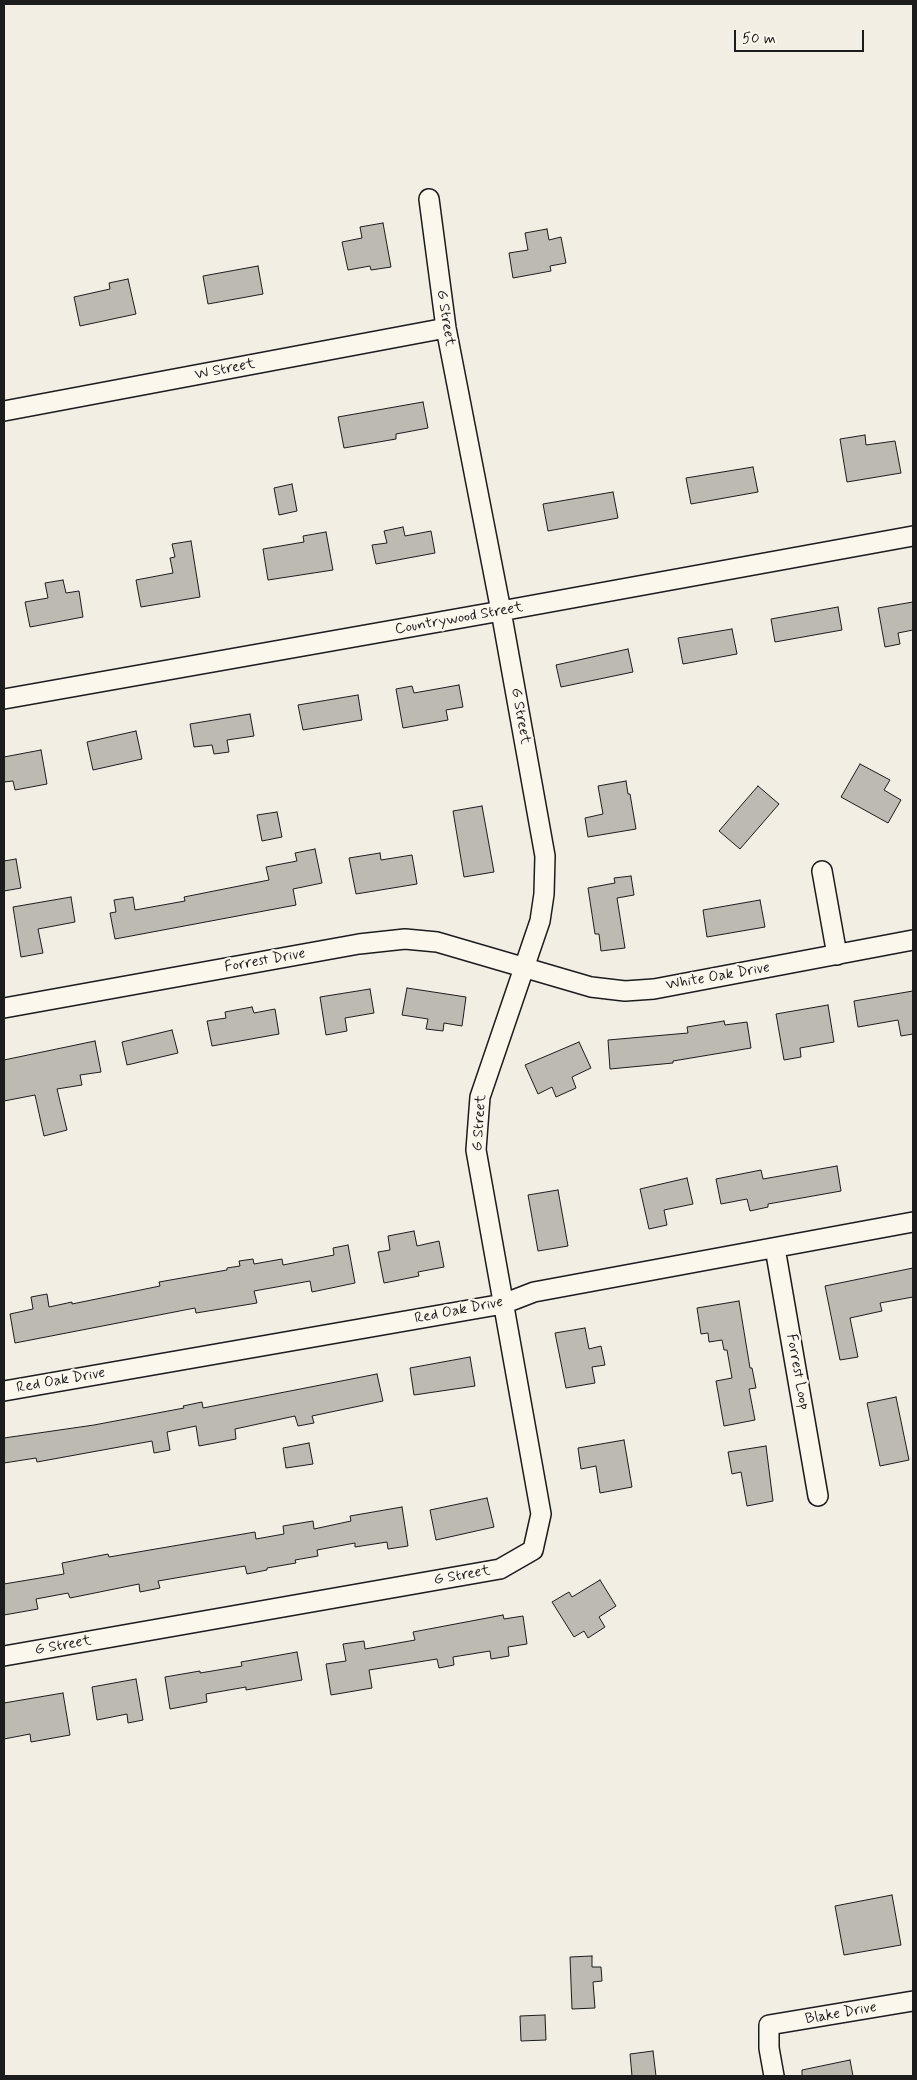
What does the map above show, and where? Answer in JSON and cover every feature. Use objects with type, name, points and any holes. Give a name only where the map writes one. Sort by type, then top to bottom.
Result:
[{"type":"street","name":"G Street","points":[[4,1656],[500,1569],[533,1550],[541,1514],[476,1150],[480,1096],[540,921],[544,894],[545,856],[502,611],[446,328],[428,199]]},
{"type":"street","name":"W Street","points":[[4,411],[446,328]]},
{"type":"street","name":"Countrywood Street","points":[[4,699],[913,536]]},
{"type":"street","points":[[822,871],[837,955]]},
{"type":"street","name":"Forrest Drive","points":[[4,1008],[359,944],[405,939],[437,942],[524,969]]},
{"type":"street","name":"White Oak Drive","points":[[524,969],[591,987],[624,991],[654,989],[913,940]]},
{"type":"street","name":"Red Oak Drive","points":[[4,1391],[503,1304],[534,1292],[913,1222]]},
{"type":"street","name":"Forrest Loop","points":[[775,1248],[818,1496]]},
{"type":"street","name":"Blake Drive","points":[[774,2076],[769,2048],[769,2025],[913,2001]]},
{"type":"building","points":[[383,223],[391,267],[371,270],[370,266],[348,270],[342,242],[362,238],[360,227]]},
{"type":"building","points":[[547,229],[549,240],[561,237],[566,263],[550,266],[551,271],[513,278],[509,253],[528,250],[525,233]]},
{"type":"building","points":[[258,266],[263,294],[208,304],[203,276]]},
{"type":"building","points":[[128,279],[136,314],[80,326],[74,297],[110,289],[109,283]]},
{"type":"building","points":[[423,402],[428,428],[396,434],[396,439],[344,448],[338,417]]},
{"type":"building","points":[[865,435],[866,445],[895,441],[901,473],[847,482],[840,439]]},
{"type":"building","points":[[753,467],[758,492],[691,504],[686,478]]},
{"type":"building","points":[[292,484],[297,511],[279,515],[274,488]]},
{"type":"building","points":[[613,492],[618,518],[548,531],[543,504]]},
{"type":"building","points":[[403,527],[405,536],[431,531],[435,553],[376,564],[372,545],[387,543],[384,531]]},
{"type":"building","points":[[326,532],[333,570],[268,580],[263,549],[304,542],[303,536]]},
{"type":"building","points":[[191,541],[200,597],[141,607],[136,580],[173,573],[170,558],[175,557],[172,544]]},
{"type":"building","points":[[63,580],[66,593],[79,591],[83,617],[30,627],[25,602],[48,598],[45,583]]},
{"type":"building","points":[[913,602],[913,630],[898,633],[900,644],[885,647],[878,608]]},
{"type":"building","points":[[838,607],[842,630],[775,642],[771,619]]},
{"type":"building","points":[[732,629],[737,654],[683,664],[678,638]]},
{"type":"building","points":[[628,649],[633,672],[561,687],[556,665]]},
{"type":"building","points":[[459,685],[463,707],[446,710],[448,720],[403,728],[396,689],[412,686],[414,693]]},
{"type":"building","points":[[358,695],[362,720],[303,730],[298,705]]},
{"type":"building","points":[[250,714],[254,736],[227,740],[229,752],[214,754],[212,745],[194,747],[190,724]]},
{"type":"building","points":[[136,731],[142,759],[93,770],[87,742]]},
{"type":"building","points":[[41,750],[47,784],[15,790],[13,781],[4,782],[4,757]]},
{"type":"building","points":[[860,764],[890,780],[884,790],[901,800],[888,823],[841,797]]},
{"type":"building","points":[[626,781],[636,829],[588,837],[585,818],[603,814],[598,786]]},
{"type":"building","points":[[758,786],[779,804],[740,849],[719,831]]},
{"type":"building","points":[[482,806],[494,872],[464,877],[453,811]]},
{"type":"building","points":[[277,812],[282,837],[262,841],[257,815]]},
{"type":"building","points":[[315,849],[322,883],[293,889],[296,905],[115,939],[110,913],[116,912],[114,900],[133,897],[135,910],[185,901],[184,897],[269,880],[266,867],[297,861],[295,853]]},
{"type":"building","points":[[380,853],[381,860],[412,855],[417,884],[356,894],[349,858]]},
{"type":"building","points":[[16,859],[21,888],[4,891],[4,861]]},
{"type":"building","points":[[631,876],[634,895],[617,898],[625,948],[601,951],[599,934],[595,934],[588,888],[615,883],[614,878]]},
{"type":"building","points":[[71,897],[75,922],[38,929],[43,953],[21,957],[13,907]]},
{"type":"building","points":[[760,900],[765,927],[707,937],[703,910]]},
{"type":"building","points":[[407,988],[466,997],[462,1026],[444,1023],[443,1031],[426,1029],[428,1019],[402,1015]]},
{"type":"building","points":[[370,989],[374,1013],[345,1018],[347,1031],[326,1035],[320,997]]},
{"type":"building","points":[[913,991],[913,1034],[901,1036],[898,1020],[858,1027],[854,1001]]},
{"type":"building","points":[[828,1005],[834,1042],[800,1048],[801,1057],[784,1060],[776,1014]]},
{"type":"building","points":[[252,1007],[254,1013],[275,1009],[279,1034],[212,1046],[207,1021],[226,1018],[225,1012]]},
{"type":"building","points":[[724,1021],[725,1025],[747,1022],[751,1048],[673,1061],[673,1063],[610,1069],[608,1040],[688,1033],[687,1027]]},
{"type":"building","points":[[172,1030],[178,1053],[127,1065],[122,1042]]},
{"type":"building","points":[[95,1041],[101,1072],[80,1075],[82,1085],[57,1089],[67,1130],[44,1136],[35,1095],[4,1101],[4,1060]]},
{"type":"building","points":[[579,1042],[591,1068],[572,1077],[576,1088],[556,1097],[552,1087],[538,1094],[525,1065]]},
{"type":"building","points":[[837,1166],[841,1191],[768,1204],[768,1207],[750,1211],[747,1199],[721,1204],[716,1179],[761,1170],[763,1179]]},
{"type":"building","points":[[687,1178],[693,1204],[664,1210],[667,1225],[649,1229],[640,1189]]},
{"type":"building","points":[[558,1190],[568,1246],[538,1251],[528,1195]]},
{"type":"building","points":[[414,1231],[417,1246],[439,1241],[444,1267],[418,1272],[419,1276],[384,1283],[378,1252],[390,1250],[388,1236]]},
{"type":"building","points":[[348,1245],[355,1283],[312,1292],[310,1281],[254,1291],[257,1303],[196,1313],[195,1308],[15,1343],[10,1314],[33,1309],[31,1297],[47,1294],[49,1307],[72,1302],[72,1304],[160,1286],[159,1282],[227,1270],[227,1268],[240,1266],[239,1261],[253,1259],[254,1264],[282,1259],[283,1265],[334,1255],[333,1248]]},
{"type":"building","points":[[913,1268],[913,1297],[880,1303],[882,1311],[850,1318],[858,1357],[840,1360],[825,1286]]},
{"type":"building","points":[[739,1301],[750,1368],[752,1368],[756,1388],[749,1389],[755,1420],[724,1426],[716,1381],[732,1378],[727,1350],[724,1350],[722,1340],[709,1342],[708,1333],[701,1334],[697,1308]]},
{"type":"building","points":[[585,1328],[589,1349],[601,1346],[605,1365],[592,1367],[595,1383],[566,1388],[555,1333]]},
{"type":"building","points":[[470,1357],[475,1386],[414,1395],[410,1368]]},
{"type":"building","points":[[377,1374],[383,1401],[312,1416],[314,1423],[298,1426],[295,1416],[235,1429],[236,1439],[199,1446],[196,1426],[167,1432],[170,1450],[154,1453],[152,1441],[37,1462],[36,1458],[4,1463],[4,1438],[94,1425],[184,1408],[183,1406],[202,1402],[203,1408]]},
{"type":"building","points":[[896,1397],[909,1460],[880,1466],[867,1403]]},
{"type":"building","points":[[624,1440],[632,1487],[600,1493],[596,1466],[581,1469],[578,1448]]},
{"type":"building","points":[[309,1443],[313,1464],[286,1468],[283,1448]]},
{"type":"building","points":[[766,1446],[773,1501],[747,1506],[741,1472],[732,1474],[728,1452]]},
{"type":"building","points":[[487,1498],[494,1527],[436,1540],[430,1510]]},
{"type":"building","points":[[402,1507],[408,1546],[388,1549],[387,1542],[355,1547],[355,1543],[317,1550],[318,1556],[295,1560],[296,1563],[247,1574],[245,1566],[158,1581],[160,1588],[140,1592],[139,1584],[70,1598],[68,1593],[36,1599],[38,1609],[4,1615],[4,1584],[64,1574],[62,1563],[108,1554],[109,1557],[255,1532],[256,1539],[284,1534],[283,1526],[313,1521],[314,1529],[351,1521],[350,1516]]},
{"type":"building","points":[[600,1580],[616,1606],[599,1617],[605,1627],[588,1638],[584,1631],[574,1637],[552,1602],[569,1592],[572,1597]]},
{"type":"building","points":[[503,1615],[504,1619],[523,1616],[527,1644],[508,1647],[509,1656],[491,1659],[490,1651],[453,1657],[454,1665],[439,1668],[437,1659],[369,1670],[372,1688],[331,1695],[326,1664],[346,1661],[343,1644],[364,1641],[365,1649],[415,1640],[413,1632]]},
{"type":"building","points":[[297,1652],[302,1680],[246,1690],[246,1687],[206,1694],[207,1702],[170,1709],[165,1677],[242,1666],[241,1662]]},
{"type":"building","points":[[136,1679],[143,1720],[128,1723],[127,1714],[97,1720],[92,1687]]},
{"type":"building","points":[[63,1693],[70,1735],[31,1742],[30,1734],[4,1739],[4,1703]]},
{"type":"building","points":[[892,1895],[901,1945],[844,1955],[835,1906]]},
{"type":"building","points":[[592,1956],[592,1967],[601,1967],[602,1981],[593,1982],[595,2008],[572,2009],[570,1957]]},
{"type":"building","points":[[545,2015],[546,2040],[521,2041],[520,2016]]},
{"type":"building","points":[[653,2051],[656,2076],[632,2076],[630,2054]]},
{"type":"building","points":[[850,2060],[853,2076],[802,2076],[802,2070]]}]
